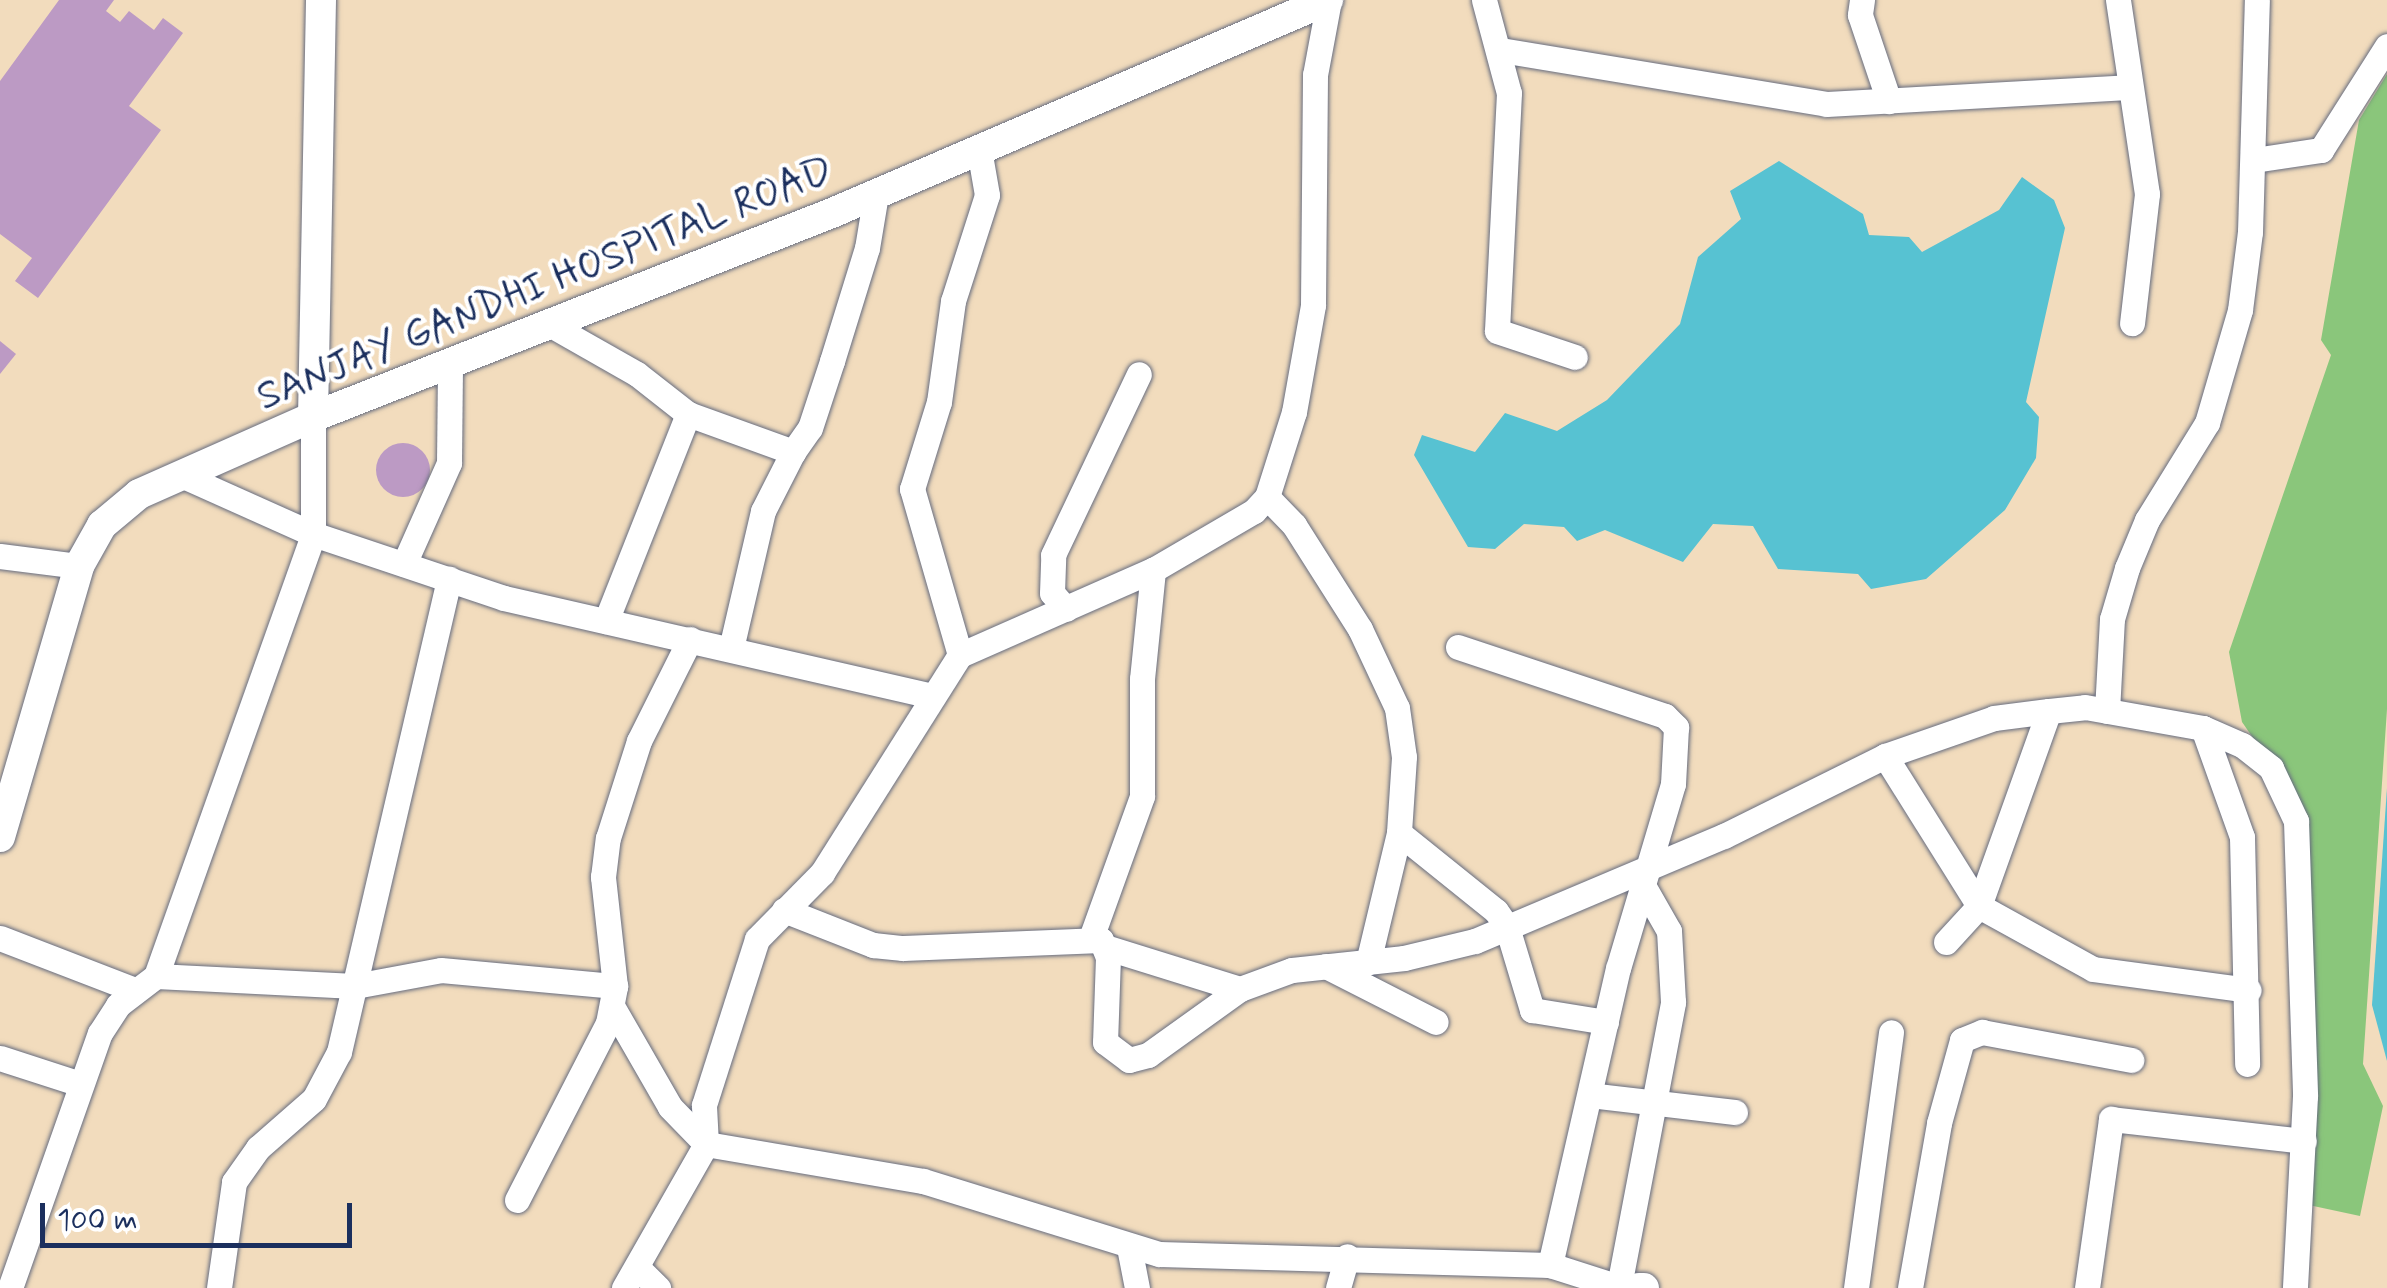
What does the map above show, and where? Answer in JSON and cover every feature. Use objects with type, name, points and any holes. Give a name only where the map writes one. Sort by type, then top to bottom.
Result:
[{"type":"main road","points":[[314,417],[322,0]]},
{"type":"main road","name":"SANJAY GANDHI HOSPITAL ROAD","points":[[0,837],[79,566],[102,525],[139,494],[314,417],[876,194],[1297,6],[1328,0]]},
{"type":"street","points":[[658,1288],[630,1278],[706,1144],[704,1105],[750,954],[784,910],[822,873],[960,655],[1153,570],[1254,511],[1267,497],[1294,412],[1313,306],[1316,76],[1328,0]]},
{"type":"street","points":[[1484,0],[1501,50],[1509,92],[1497,331],[1576,357]]},
{"type":"street","points":[[1862,0],[1860,15],[1889,101]]},
{"type":"street","points":[[2118,0],[2147,194],[2132,324]]},
{"type":"street","points":[[2106,711],[2112,618],[2126,568],[2146,520],[2207,422],[2240,310],[2254,160],[2258,0]]},
{"type":"street","points":[[2254,160],[2320,150],[2387,46]]},
{"type":"street","points":[[1501,50],[1826,104],[2129,87]]},
{"type":"street","points":[[960,655],[912,489],[939,402],[953,301],[988,195],[979,149]]},
{"type":"street","points":[[731,648],[763,511],[810,428],[867,248],[876,194]]},
{"type":"street","points":[[549,324],[637,374],[688,414],[793,452]]},
{"type":"street","points":[[404,564],[449,462],[450,363]]},
{"type":"street","points":[[1066,609],[1052,592],[1053,555],[1138,374]]},
{"type":"street","points":[[606,621],[688,414]]},
{"type":"street","points":[[10,1288],[80,1084],[108,1018],[146,983],[313,534],[314,417]]},
{"type":"street","points":[[181,475],[313,534],[449,579],[606,621],[932,696]]},
{"type":"street","points":[[1267,497],[1303,540],[1386,677],[1403,740],[1398,833],[1368,962]]},
{"type":"street","points":[[0,556],[79,566]]},
{"type":"street","points":[[1153,570],[1142,679],[1142,796],[1100,943],[1101,1026],[1114,1054],[1129,1060],[1148,1055],[1240,990],[1292,970],[1434,952],[1508,927],[1654,860],[1724,836],[1885,756],[1994,718],[2106,711],[2203,728],[2242,745],[2271,768],[2296,821],[2304,1141],[2294,1288]]},
{"type":"street","points":[[219,1288],[234,1182],[328,1078],[355,986],[449,579]]},
{"type":"street","points":[[690,639],[639,741],[608,838],[603,877],[614,996],[670,1107],[706,1144],[923,1181],[1130,1248],[1188,1256],[1347,1256],[1550,1265],[1631,1287],[1651,1100],[1673,981],[1664,913],[1645,889]]},
{"type":"street","points":[[1458,647],[1665,716],[1676,727],[1676,766],[1654,860],[1606,1022],[1550,1265]]},
{"type":"street","points":[[1946,942],[1978,906],[2049,712]]},
{"type":"street","points":[[2203,728],[2242,838],[2248,990],[2246,1064]]},
{"type":"street","points":[[1885,756],[1978,906],[2093,969],[2248,990]]},
{"type":"street","points":[[1398,833],[1482,895],[1508,927],[1532,1010],[1606,1022]]},
{"type":"street","points":[[784,910],[873,945],[903,948],[1100,943],[1240,990]]},
{"type":"street","points":[[0,938],[146,983],[355,986],[441,970],[614,996]]},
{"type":"street","points":[[1326,966],[1436,1022]]},
{"type":"street","points":[[517,1200],[614,996]]},
{"type":"street","points":[[1856,1288],[1891,1032]]},
{"type":"street","points":[[1910,1288],[1939,1122],[1962,1040],[1982,1032],[2132,1060]]},
{"type":"street","points":[[0,1058],[80,1084]]},
{"type":"street","points":[[1590,1095],[1735,1112]]},
{"type":"street","points":[[2087,1288],[2111,1119],[2304,1141]]},
{"type":"street","points":[[1130,1248],[1137,1288]]},
{"type":"street","points":[[1338,1288],[1347,1256]]},
{"type":"street","points":[[1488,1288],[1498,1262]]},
{"type":"green space","points":[[2387,74],[2387,709],[2363,1064],[2383,1106],[2360,1216],[2304,1204],[2300,806],[2242,722],[2229,652],[2331,355],[2321,340],[2359,120]]},
{"type":"water","points":[[1779,161],[1863,214],[1869,235],[1909,237],[1922,252],[1999,210],[2022,177],[2054,200],[2065,228],[2026,402],[2039,417],[2036,458],[2005,510],[1926,579],[1871,589],[1858,574],[1778,569],[1753,526],[1713,524],[1683,562],[1605,530],[1577,541],[1564,527],[1524,524],[1495,549],[1468,547],[1414,455],[1422,435],[1475,452],[1505,413],[1557,431],[1607,400],[1680,324],[1698,257],[1741,219],[1730,191]]},
{"type":"water","points":[[2387,788],[2387,1061],[2372,1005]]},
{"type":"building","points":[[59,0],[114,0],[106,11],[120,22],[129,11],[154,30],[163,18],[183,33],[129,106],[161,130],[38,298],[15,281],[32,258],[0,234],[0,81]]},
{"type":"building","points":[[0,341],[16,354],[0,374]]},
{"type":"building","points":[[403,443],[422,451],[430,470],[422,489],[403,497],[384,489],[376,470],[384,451]]}]
